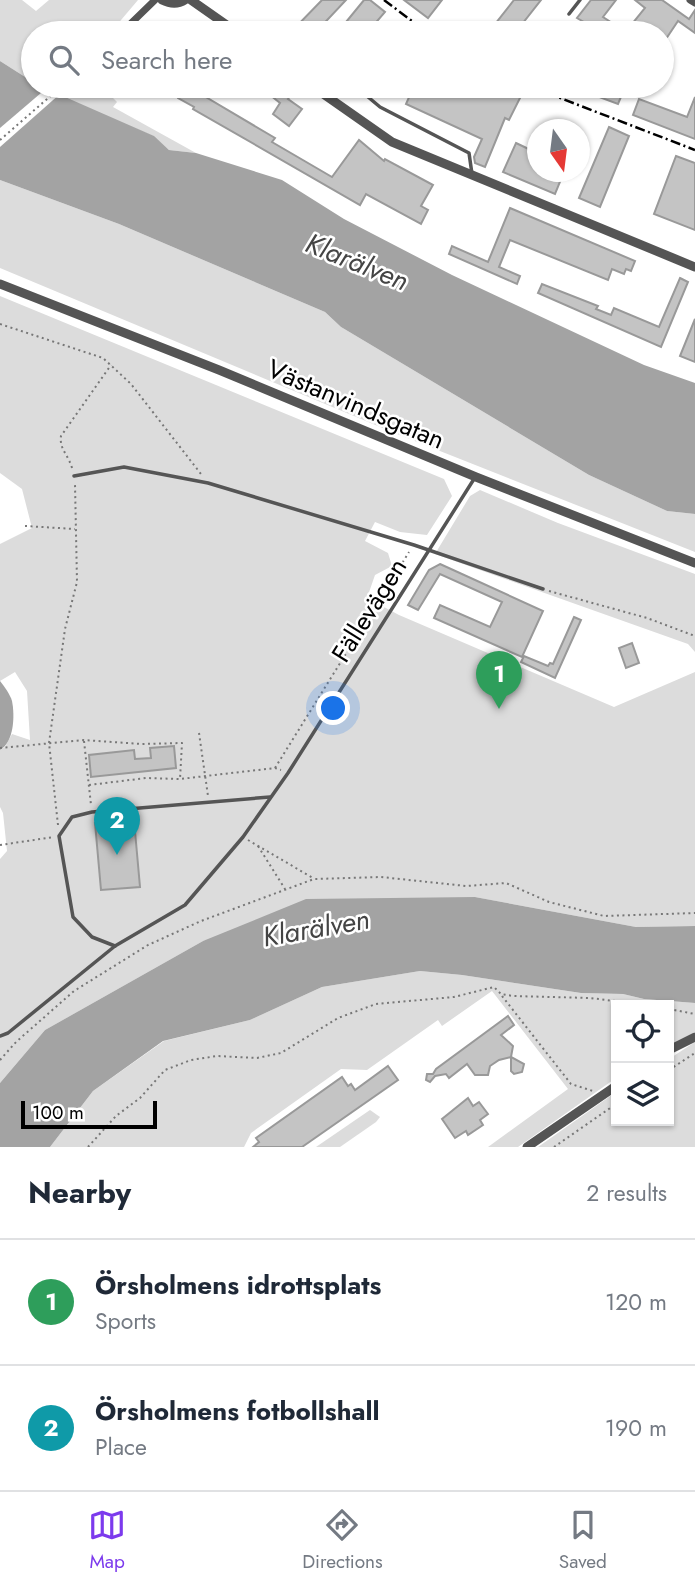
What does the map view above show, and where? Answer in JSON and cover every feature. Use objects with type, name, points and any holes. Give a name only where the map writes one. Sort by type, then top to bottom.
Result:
[{"type":"street","points":[[133,21],[155,0]]},
{"type":"street","points":[[162,0],[169,4],[185,0]]},
{"type":"street","points":[[191,0],[221,21]]},
{"type":"street","points":[[690,0],[695,4]]},
{"type":"street","points":[[329,98],[391,142],[695,267]]},
{"type":"street","name":"Västanvindsgatan","points":[[0,284],[695,563]]},
{"type":"street","points":[[674,1048],[695,1037]]},
{"type":"street","points":[[527,1147],[611,1089]]},
{"type":"lane","points":[[569,14],[580,0]]},
{"type":"lane","points":[[369,98],[380,107],[469,153],[473,176]]},
{"type":"lane","points":[[75,476],[124,467],[208,483],[414,545],[543,589]]},
{"type":"lane","name":"Fällevägen","points":[[0,1036],[8,1033],[115,946],[185,905],[243,837],[288,773],[476,477]]},
{"type":"lane","points":[[115,946],[92,937],[73,917],[59,836],[72,817],[92,811],[271,797]]},
{"type":"path","points":[[0,140],[48,98]]},
{"type":"path","points":[[0,324],[103,358],[131,384],[208,483]]},
{"type":"path","points":[[0,845],[59,836],[49,743],[65,629],[77,582],[75,476],[70,458],[62,450],[61,436],[111,365]]},
{"type":"path","points":[[25,526],[76,530]]},
{"type":"path","points":[[275,768],[414,545]]},
{"type":"path","points":[[543,589],[647,618],[695,636]]},
{"type":"path","points":[[199,733],[209,801]]},
{"type":"path","points":[[84,740],[92,811]]},
{"type":"path","points":[[0,748],[84,740],[142,744],[182,743],[180,779]]},
{"type":"path","points":[[89,785],[146,778],[180,779],[275,768],[288,773]]},
{"type":"path","points":[[243,837],[313,878]]},
{"type":"path","points":[[257,846],[286,890]]},
{"type":"path","points":[[0,1060],[16,1042],[74,991],[148,946],[201,921],[313,878],[381,877],[466,887],[506,883],[549,902],[604,916],[695,913]]},
{"type":"path","points":[[88,1147],[116,1116],[140,1098],[165,1070],[191,1060],[217,1056],[257,1058],[281,1053],[338,1018],[376,1004],[454,996],[494,988],[571,1084],[604,1094]]},
{"type":"path","points":[[501,994],[611,1001]]},
{"type":"path","points":[[674,1010],[695,1014]]},
{"type":"path","points":[[674,1067],[695,1054]]},
{"type":"path","points":[[554,1147],[611,1107]]},
{"type":"shaded area","points":[[0,0],[22,0],[36,11],[49,0],[138,0],[120,21],[21,21],[21,74],[0,61]]},
{"type":"shaded area","points":[[64,98],[113,98],[117,102],[113,107],[196,153],[169,150],[153,136]]},
{"type":"shaded area","points":[[0,180],[119,224],[325,312],[341,327],[589,475],[667,511],[695,514],[695,552],[397,434],[0,268]]},
{"type":"shaded area","points":[[0,296],[444,479],[452,496],[427,535],[400,532],[375,522],[365,541],[388,553],[392,566],[375,575],[367,598],[399,615],[614,707],[695,672],[695,926],[636,927],[475,897],[203,941],[45,1030],[0,1083],[0,859],[7,851],[0,807],[0,750],[5,747],[12,734],[30,740],[27,691],[15,672],[0,681],[0,544],[32,528],[22,489],[0,473]]},
{"type":"shaded area","points":[[480,490],[558,523],[695,574],[695,652],[688,644],[435,554],[470,496]]},
{"type":"shaded area","points":[[420,971],[581,993],[623,994],[657,1000],[611,1000],[611,1082],[518,1147],[488,1147],[568,1089],[492,991],[442,1026],[438,1020],[367,1070],[341,1069],[251,1133],[244,1147],[50,1147],[93,1091],[164,1041],[250,1020],[322,987]]},
{"type":"shaded area","points":[[674,1001],[695,1003],[695,1032],[674,1042]]},
{"type":"shaded area","points":[[695,1042],[695,1147],[538,1147],[611,1096],[611,1126],[674,1126],[674,1056]]},
{"type":"shaded area","points":[[370,1110],[380,1117],[376,1122],[340,1147],[316,1147]]},
{"type":"water","name":"Klarälven","points":[[0,61],[21,74],[21,98],[67,98],[154,136],[169,150],[196,153],[282,180],[344,219],[452,275],[644,365],[695,383],[695,514],[667,511],[589,475],[341,327],[325,312],[119,224],[0,180]]},
{"type":"water","points":[[0,681],[11,698],[13,714],[11,735],[0,750]]},
{"type":"water","name":"Klarälven","points":[[475,897],[636,927],[695,926],[695,1003],[644,999],[623,994],[581,993],[420,971],[322,987],[250,1020],[163,1041],[93,1091],[50,1147],[0,1147],[0,1083],[45,1030],[203,941],[306,899]]},
{"type":"pier","points":[[35,98],[55,98],[0,147],[0,128]]},
{"type":"building","points":[[322,0],[346,0],[326,21],[302,21]]},
{"type":"building","points":[[364,0],[370,0],[385,12],[377,21],[347,21]]},
{"type":"building","points":[[404,0],[442,0],[428,18]]},
{"type":"building","points":[[514,0],[541,0],[524,21],[497,21]]},
{"type":"building","points":[[591,0],[616,0],[603,17],[609,21],[582,21],[577,18]]},
{"type":"building","points":[[635,0],[662,0],[689,19],[695,10],[695,33],[678,21],[674,27],[674,21],[634,21],[645,8]]},
{"type":"building","points":[[695,97],[695,139],[633,115],[639,99],[687,117]]},
{"type":"building","points":[[178,98],[208,98],[275,138],[272,142],[332,177],[359,140],[384,161],[385,159],[433,185],[421,206],[428,210],[421,224],[366,194],[360,205],[193,109],[194,107]]},
{"type":"building","points":[[274,98],[289,98],[302,109],[289,126],[273,114],[280,103]]},
{"type":"building","points":[[409,98],[520,98],[509,120],[505,118],[485,167],[475,163],[474,157],[482,139],[406,104]]},
{"type":"building","points":[[602,98],[620,98],[618,104]]},
{"type":"building","points":[[609,127],[629,136],[600,207],[579,198],[586,182],[590,182],[590,172]]},
{"type":"building","points":[[516,143],[527,148],[527,182],[560,182],[555,194],[503,172]]},
{"type":"building","points":[[676,156],[695,163],[695,230],[654,214]]},
{"type":"building","points":[[510,208],[635,261],[631,271],[626,269],[624,274],[612,269],[608,280],[510,240],[499,267],[520,276],[517,284],[449,254],[452,246],[488,262]]},
{"type":"building","points":[[680,278],[688,282],[661,347],[538,293],[542,284],[598,306],[596,309],[611,315],[614,308],[659,327]]},
{"type":"building","points":[[695,319],[695,362],[680,356]]},
{"type":"building","points":[[440,564],[543,611],[522,657],[434,618],[440,605],[490,627],[502,602],[440,574],[418,610],[408,605],[429,570]]},
{"type":"building","points":[[574,617],[581,620],[555,678],[521,662],[524,656],[548,666],[553,664]]},
{"type":"building","points":[[632,643],[639,663],[626,668],[619,648]]},
{"type":"building","points":[[174,746],[176,768],[91,777],[89,755],[134,750],[135,759],[151,758],[150,748]]},
{"type":"building","points":[[134,820],[140,887],[101,890],[95,823]]},
{"type":"building","points":[[508,1016],[514,1025],[501,1035],[513,1046],[511,1057],[490,1066],[488,1075],[475,1075],[467,1064],[449,1078],[446,1074],[435,1076],[430,1082],[426,1080],[427,1074],[433,1074],[436,1069]]},
{"type":"building","points":[[511,1057],[524,1064],[522,1072],[514,1074],[511,1071]]},
{"type":"building","points":[[388,1066],[398,1080],[302,1147],[253,1147],[259,1142],[256,1138],[342,1077],[348,1086],[351,1084],[355,1090]]},
{"type":"building","points":[[468,1098],[473,1106],[479,1102],[488,1114],[480,1120],[483,1125],[468,1135],[466,1131],[455,1138],[442,1119]]},
{"type":"railway","points":[[384,0],[412,21]]},
{"type":"railway","points":[[560,98],[695,150]]},
{"type":"place","name":"Örsholmens idrottsplats","points":[[499,709]]},
{"type":"place","name":"Örsholmens fotbollshall","points":[[117,855]]}]
